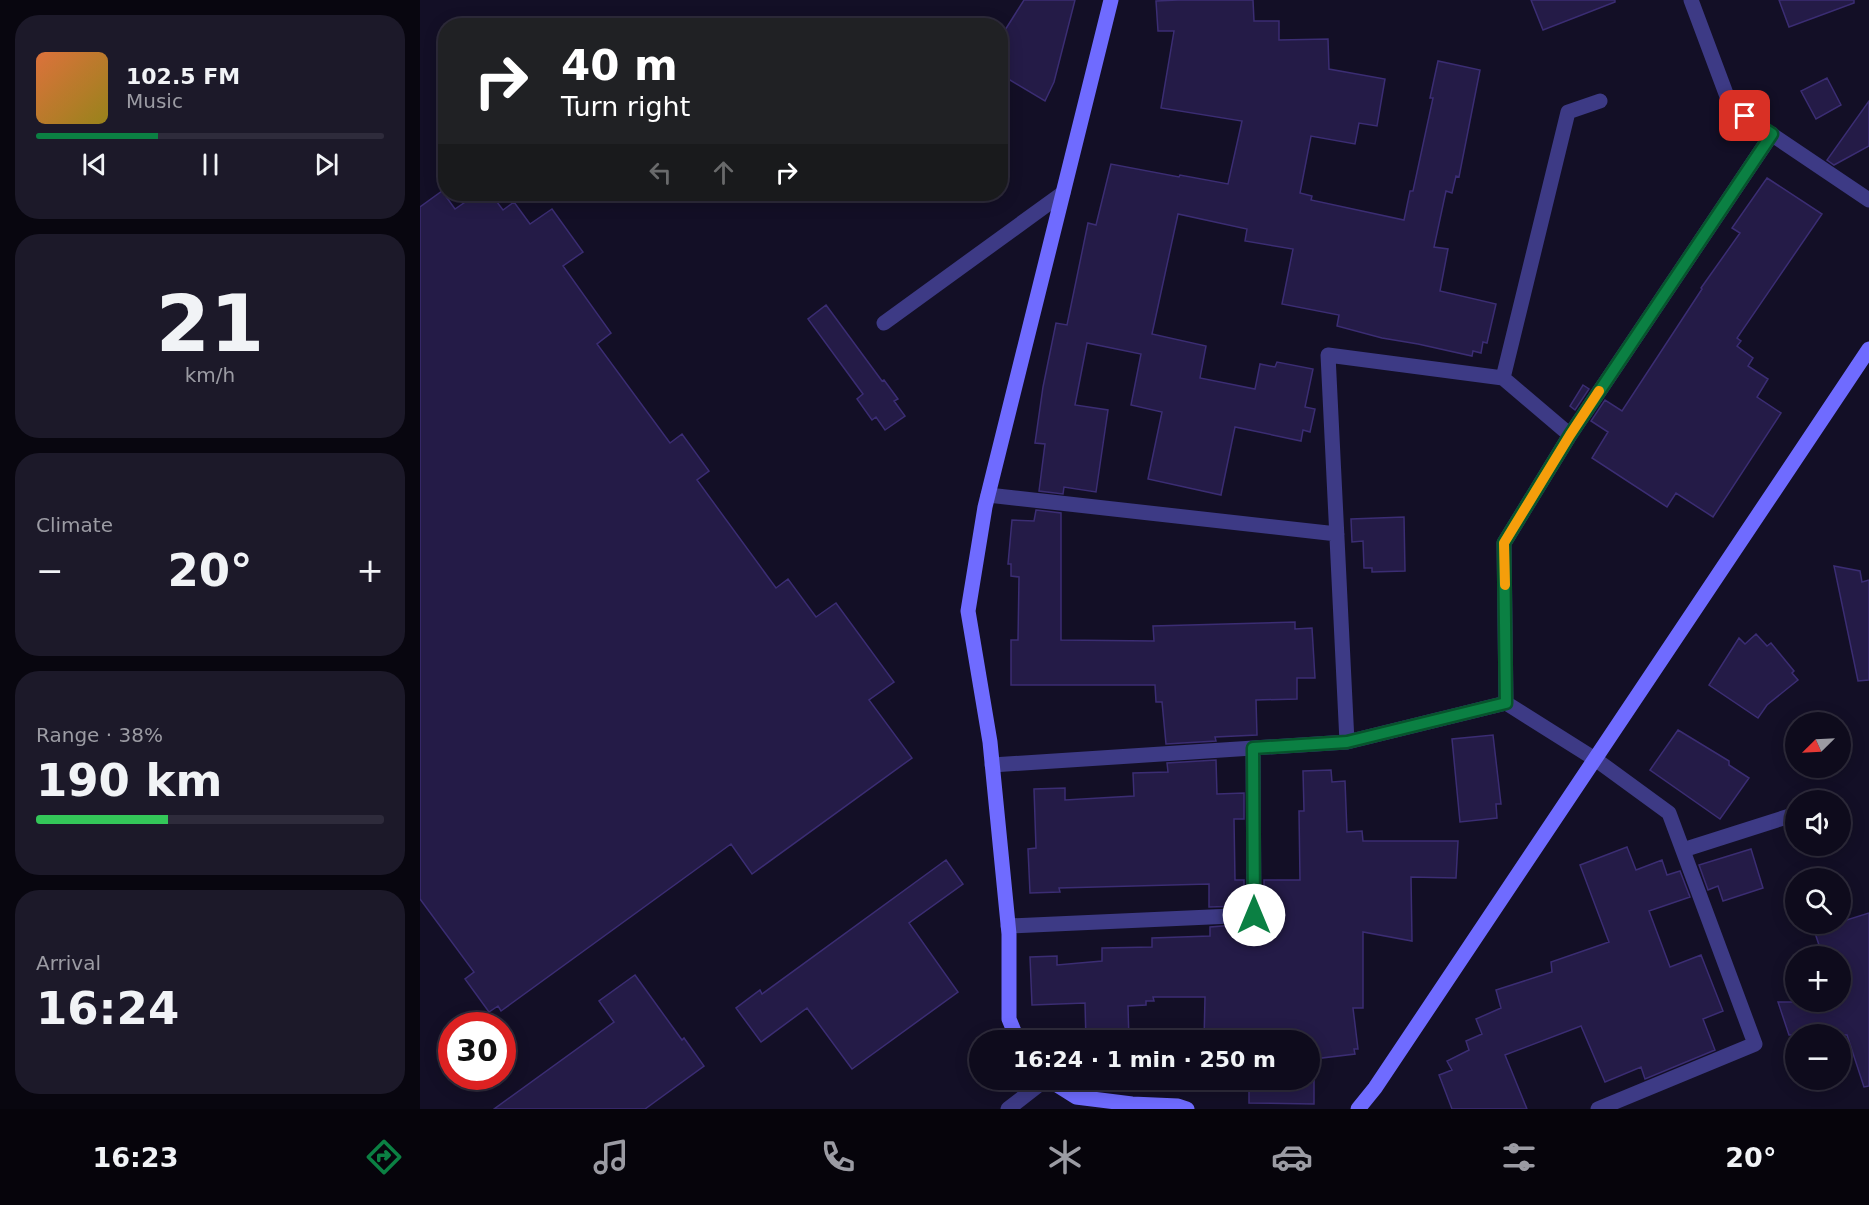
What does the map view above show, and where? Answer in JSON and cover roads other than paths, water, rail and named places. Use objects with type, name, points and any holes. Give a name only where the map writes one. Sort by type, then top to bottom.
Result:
[{"type":"street","points":[[1014,1030],[1009,1019],[1008,926],[992,765],[968,611],[988,495],[1111,0]]},
{"type":"street","points":[[1691,0],[1731,106],[1869,200]]},
{"type":"street","points":[[1503,378],[1568,112],[1600,101]]},
{"type":"street","points":[[1506,703],[1504,543],[1570,435],[1772,134]]},
{"type":"street","points":[[884,323],[1064,193]]},
{"type":"street","points":[[1358,1109],[1375,1088],[1869,349]]},
{"type":"street","points":[[1347,742],[1328,355],[1503,378],[1570,435]]},
{"type":"street","points":[[988,495],[1337,534]]},
{"type":"street","points":[[992,765],[1347,742],[1506,703],[1595,759],[1669,813],[1755,1044],[1598,1109]]},
{"type":"street","points":[[1008,926],[1254,915],[1253,748]]},
{"type":"street","points":[[1683,850],[1785,818]]},
{"type":"street","points":[[1008,1109],[1034,1090]]},
{"type":"street","points":[[1064,1090],[1076,1097],[1132,1104],[1178,1106],[1187,1109]]}]
